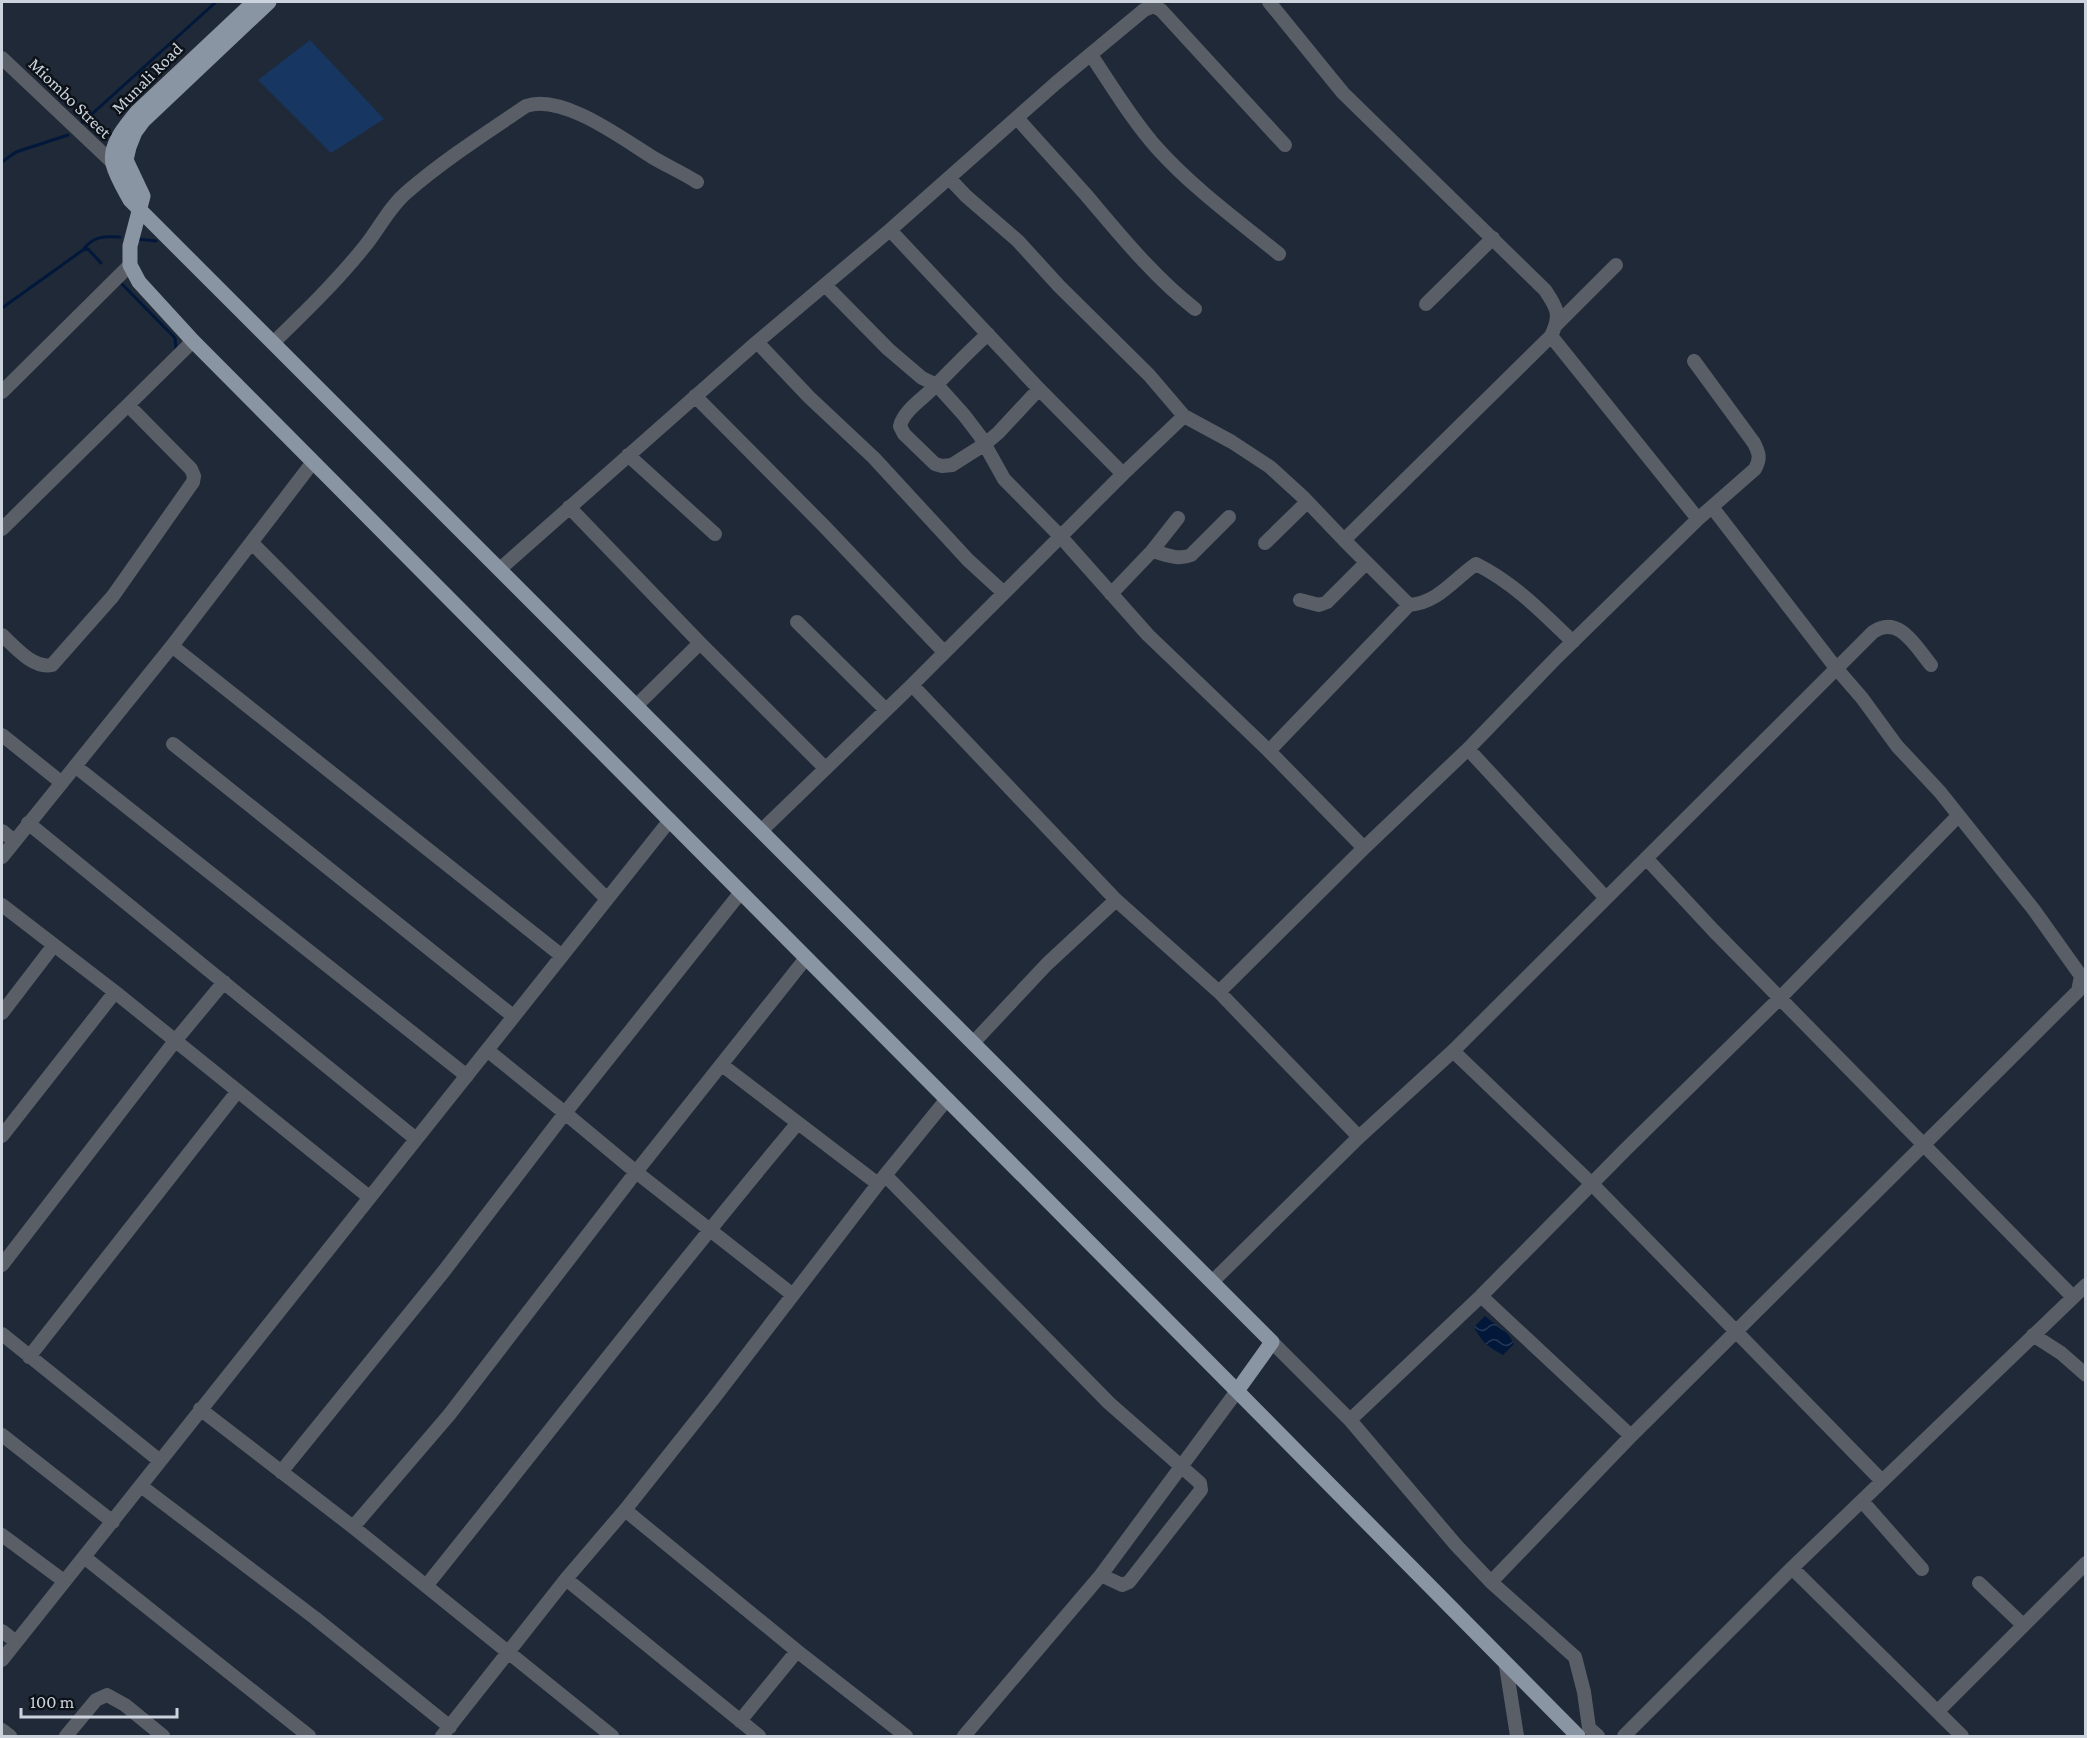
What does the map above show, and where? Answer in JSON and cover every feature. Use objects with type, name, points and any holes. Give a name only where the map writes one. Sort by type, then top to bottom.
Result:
[{"type":"main road","name":"Munali Road","points":[[113,164],[115,144],[122,130],[137,112],[254,2]]},
{"type":"main road","name":"Munali Road","points":[[140,212],[143,196],[126,160],[135,132],[268,2]]},
{"type":"main road","points":[[113,164],[130,200],[140,212],[637,705],[1272,1342],[1237,1391]]},
{"type":"main road","points":[[140,212],[130,246],[130,265],[139,282],[193,341],[1578,1737]]},
{"type":"street","points":[[1269,2],[1342,93],[1545,290],[1558,313],[1553,331]]},
{"type":"street","points":[[500,569],[757,342],[1144,10],[1156,4],[1285,145]]},
{"type":"street","points":[[1090,55],[1126,109],[1156,147],[1190,182],[1279,254]]},
{"type":"street","name":"Miombo Street","points":[[2,58],[113,164]]},
{"type":"street","points":[[273,343],[325,292],[366,245],[392,207],[406,193],[457,153],[526,106],[547,104],[608,128],[653,158],[697,182]]},
{"type":"street","points":[[1017,118],[1136,253],[1180,297],[1196,309]]},
{"type":"street","points":[[949,178],[1018,242],[1149,375],[1184,416],[1232,442],[1270,467],[1409,605]]},
{"type":"street","points":[[890,230],[1039,389],[1123,474]]},
{"type":"street","points":[[1426,304],[1493,238]]},
{"type":"street","points":[[2,392],[130,265]]},
{"type":"street","points":[[1344,540],[1616,265]]},
{"type":"street","points":[[825,285],[888,349],[922,378],[937,385],[964,415],[985,444],[1004,479],[1061,537],[1148,635],[1364,848]]},
{"type":"street","points":[[1553,331],[1698,519]]},
{"type":"street","points":[[988,334],[902,418],[900,426],[904,434],[935,464],[951,465],[998,433],[1039,389]]},
{"type":"street","points":[[2,529],[193,341]]},
{"type":"street","points":[[757,342],[809,397],[874,458],[968,560],[1004,593]]},
{"type":"street","points":[[1219,992],[1468,749],[1698,519],[1755,469],[1759,461],[1759,454],[1754,442],[1694,361]]},
{"type":"street","points":[[695,396],[825,526],[944,652]]},
{"type":"street","points":[[2,635],[36,664],[52,665],[113,596],[193,482],[194,476],[191,469],[128,405]]},
{"type":"street","points":[[761,831],[912,686],[1123,474],[1184,416]]},
{"type":"street","points":[[628,455],[716,534]]},
{"type":"street","points":[[2,857],[172,646],[313,462]]},
{"type":"street","points":[[1265,543],[1307,502]]},
{"type":"street","points":[[569,507],[700,644],[825,768]]},
{"type":"street","points":[[1491,1582],[1631,1436],[2078,991],[2081,984],[2081,976],[2034,910],[1920,769],[1897,746],[1712,507]]},
{"type":"street","points":[[1152,551],[1177,558],[1191,555],[1229,517]]},
{"type":"street","points":[[1111,594],[1152,551],[1178,518]]},
{"type":"street","points":[[252,543],[607,899]]},
{"type":"street","points":[[1300,600],[1319,605],[1327,602],[1366,563]]},
{"type":"street","points":[[1269,752],[1409,605],[1426,603],[1437,597],[1462,573],[1476,564],[1495,573],[1526,595],[1573,642]]},
{"type":"street","points":[[797,622],[886,711]]},
{"type":"street","points":[[1213,1281],[1359,1137],[1453,1051],[1873,632],[1885,626],[1898,628],[1931,665]]},
{"type":"street","points":[[637,705],[700,644]]},
{"type":"street","points":[[172,646],[562,956]]},
{"type":"street","points":[[912,686],[1116,900],[1219,992],[1359,1137]]},
{"type":"street","points":[[2,735],[62,783]]},
{"type":"street","points":[[173,744],[513,1016]]},
{"type":"street","points":[[1468,749],[1606,898]]},
{"type":"street","points":[[75,766],[467,1076]]},
{"type":"street","points":[[1350,1420],[1481,1296],[1780,998],[1958,816]]},
{"type":"street","points":[[2,1660],[670,820]]},
{"type":"street","points":[[28,823],[416,1139]]},
{"type":"street","points":[[2,831],[14,841]]},
{"type":"street","points":[[1646,858],[2072,1296]]},
{"type":"street","points":[[281,1472],[444,1271],[741,892]]},
{"type":"street","points":[[974,1043],[1047,964],[1116,900]]},
{"type":"street","points":[[2,905],[115,992],[369,1197]]},
{"type":"street","points":[[2,1013],[54,945]]},
{"type":"street","points":[[353,1527],[449,1415],[636,1172],[806,958]]},
{"type":"street","points":[[2,1265],[175,1041],[224,982]]},
{"type":"street","points":[[2,1136],[115,992]]},
{"type":"street","points":[[486,1050],[793,1295]]},
{"type":"street","points":[[1453,1051],[1592,1184],[1882,1481]]},
{"type":"street","points":[[723,1065],[797,1124],[881,1180],[1109,1403],[1200,1483],[1201,1490],[1129,1582],[1122,1585],[1101,1575]]},
{"type":"street","points":[[29,1357],[237,1092]]},
{"type":"street","points":[[141,1486],[315,1618],[446,1732],[566,1579],[625,1510],[881,1180],[947,1099]]},
{"type":"street","points":[[426,1586],[709,1229],[797,1124]]},
{"type":"street","points":[[1624,1737],[1792,1568],[2085,1285]]},
{"type":"street","points":[[1481,1296],[1631,1436]]},
{"type":"street","points":[[2,1334],[160,1461]]},
{"type":"street","points":[[2033,1335],[2061,1353],[2085,1375]]},
{"type":"street","points":[[1272,1342],[1350,1420],[1456,1545],[1491,1582],[1575,1657],[1584,1692],[1589,1728],[1598,1737]]},
{"type":"street","points":[[964,1737],[1101,1575],[1237,1391]]},
{"type":"street","points":[[200,1409],[353,1527],[612,1737]]},
{"type":"street","points":[[2,1435],[113,1522]]},
{"type":"street","points":[[1862,1501],[1922,1569]]},
{"type":"street","points":[[625,1510],[796,1651],[906,1737]]},
{"type":"street","points":[[2,1535],[64,1581]]},
{"type":"street","points":[[84,1557],[309,1737]]},
{"type":"street","points":[[1792,1568],[1962,1737]]},
{"type":"street","points":[[1938,1711],[2024,1625],[2083,1571]]},
{"type":"street","points":[[566,1579],[759,1737]]},
{"type":"street","points":[[1979,1583],[2024,1625]]},
{"type":"street","points":[[2,1630],[16,1642]]},
{"type":"street","points":[[740,1721],[796,1651]]},
{"type":"street","points":[[1506,1666],[1517,1737]]},
{"type":"street","points":[[66,1737],[96,1700],[107,1695],[124,1705],[163,1737]]},
{"type":"street","points":[[2,1730],[10,1737]]},
{"type":"shaded area","points":[[310,40],[384,119],[331,153],[258,80]]},
{"type":"water","points":[[1485,1316],[1508,1334],[1514,1344],[1503,1355],[1486,1344],[1474,1327]]},
{"type":"waterway","points":[[82,123],[216,2]]},
{"type":"waterway","points":[[2,162],[16,152],[68,135]]},
{"type":"waterway","points":[[2,308],[95,239],[120,237]]},
{"type":"waterway","points":[[137,239],[156,241]]},
{"type":"waterway","points":[[83,250],[88,249],[101,263]]},
{"type":"waterway","points":[[120,282],[175,338],[176,349]]}]
